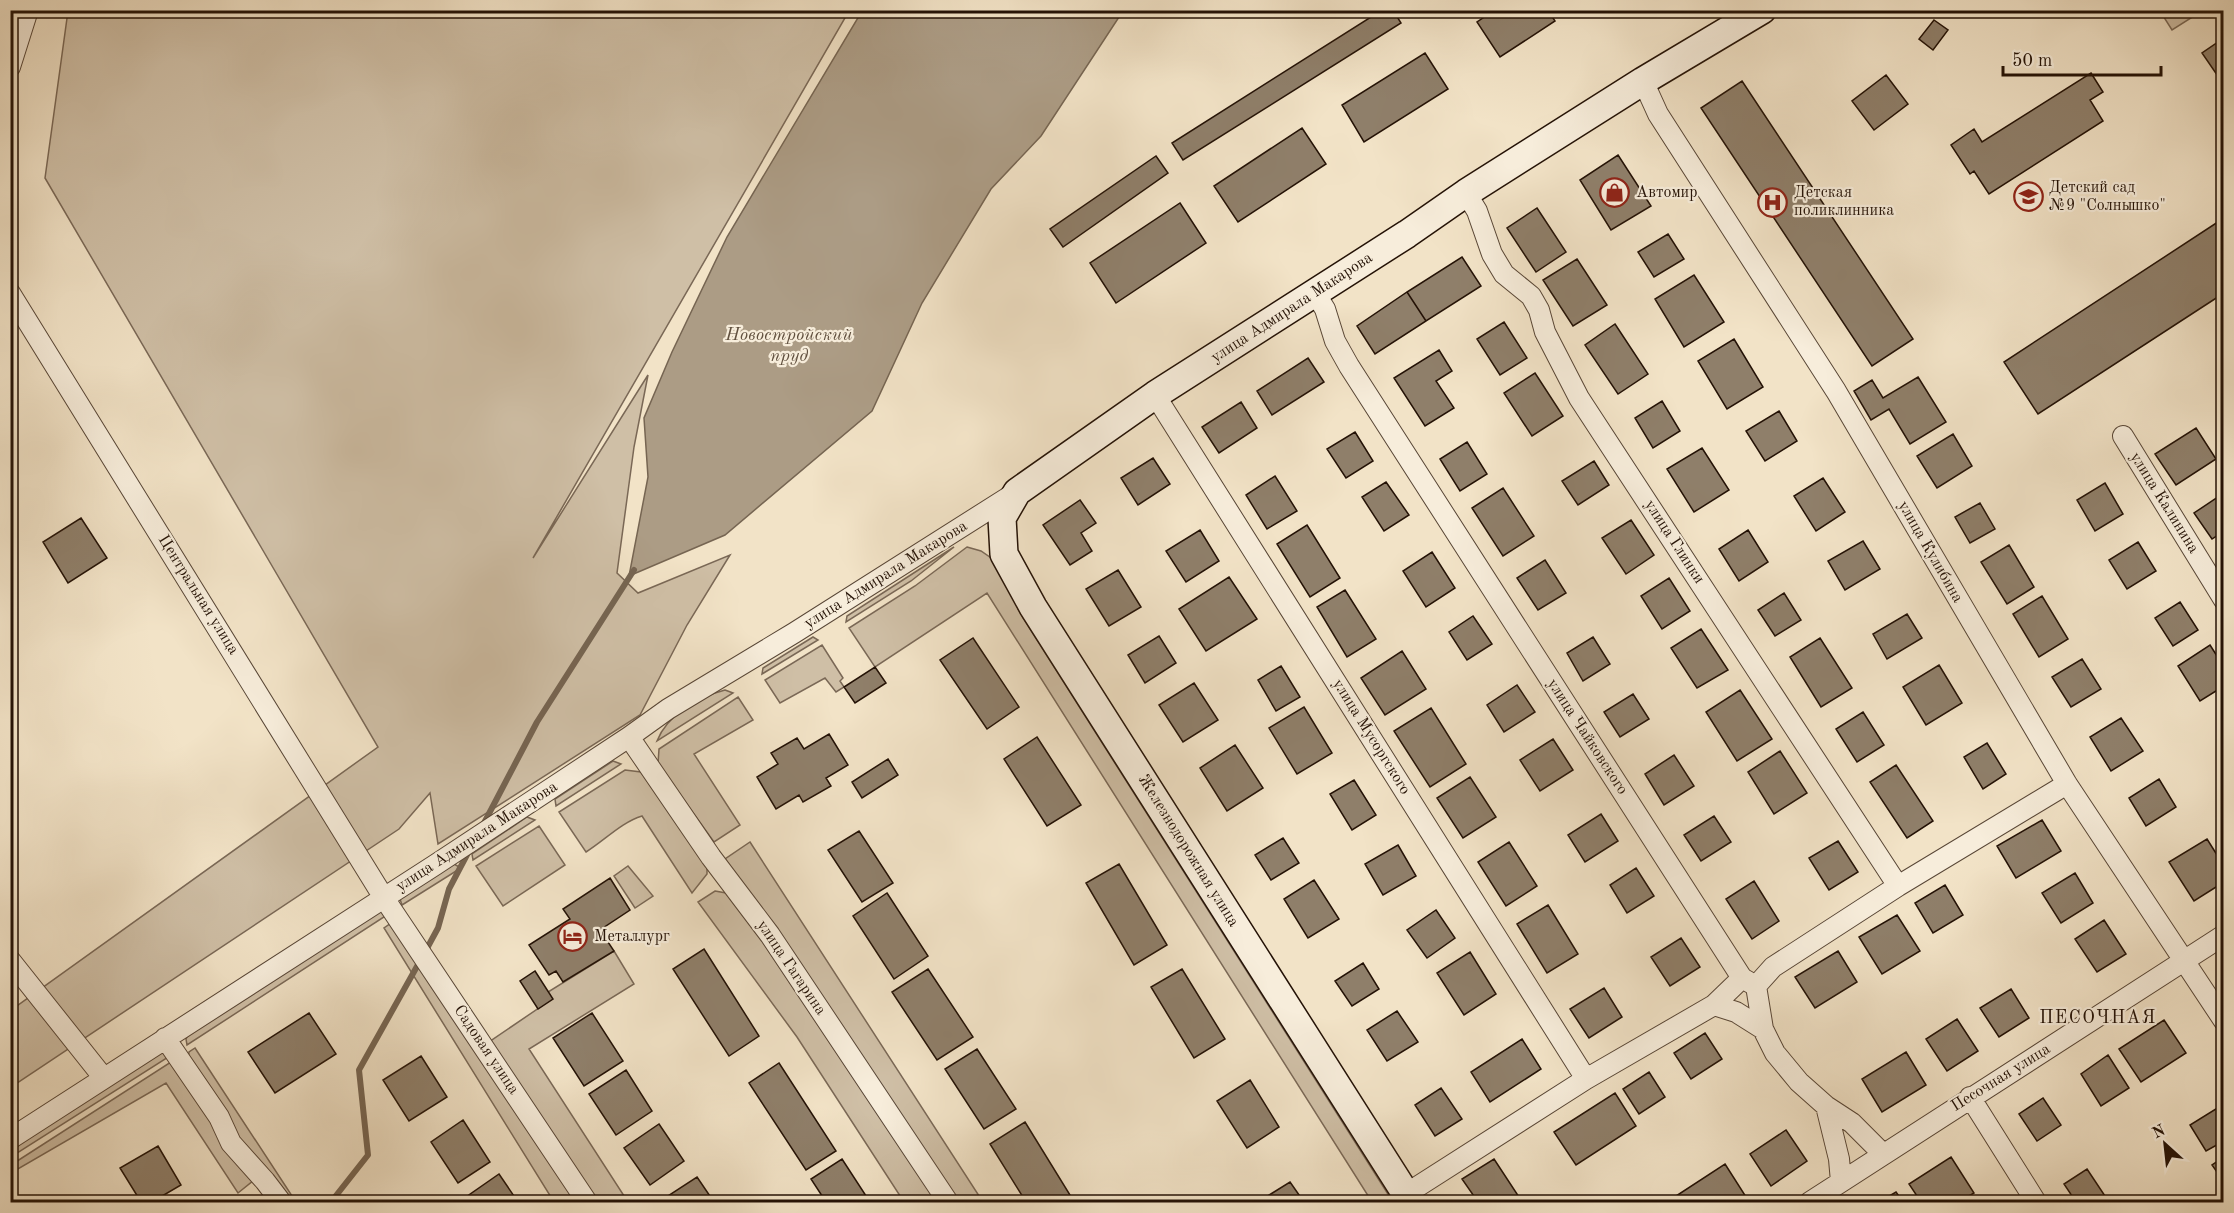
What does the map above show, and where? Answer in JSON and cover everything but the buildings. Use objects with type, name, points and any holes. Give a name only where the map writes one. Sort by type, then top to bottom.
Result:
[{"type":"street","points":[[10,68],[28,10]]},
{"type":"street","name":"улица Адмирала Макарова","points":[[10,1139],[384,898],[668,709],[794,633],[1017,492],[1155,395],[1466,193],[1643,81],[1762,10]]},
{"type":"street","name":"улица Кулибина","points":[[1643,81],[1658,114],[1836,391],[2067,784],[2223,1021]]},
{"type":"street","name":"улица Глинки","points":[[1466,193],[1478,211],[1492,254],[1504,274],[1531,296],[1539,310],[1545,332],[1579,398],[1898,886]]},
{"type":"street","name":"Центральная улица","points":[[10,293],[384,898]]},
{"type":"street","name":"улица Чайковского","points":[[1315,293],[1325,309],[1335,341],[1349,366],[1749,982],[1763,1029],[1775,1053],[1799,1082],[1826,1106],[1852,1123],[1883,1154]]},
{"type":"street","name":"улица Мусоргского","points":[[1155,395],[1586,1079]]},
{"type":"street","name":"улица Калинина","points":[[2123,436],[2223,600]]},
{"type":"street","name":"Железнодорожная улица","points":[[1017,492],[1002,518],[1004,554],[1033,607],[1408,1198]]},
{"type":"street","name":"улица Гагарина","points":[[629,737],[711,856],[770,935],[948,1203]]},
{"type":"street","points":[[1408,1198],[1586,1079],[1714,1005],[1898,886],[2067,784]]},
{"type":"street","name":"Садовая улица","points":[[384,898],[587,1203]]},
{"type":"street","name":"Песочная улица","points":[[1810,1203],[1970,1097],[2185,962],[2223,935]]},
{"type":"street","points":[[10,960],[103,1077]]},
{"type":"street","points":[[1714,1005],[1736,1012],[1763,1029]]},
{"type":"street","points":[[165,1038],[219,1117],[231,1143],[266,1180],[280,1203]]},
{"type":"street","points":[[1970,1097],[2036,1203]]},
{"type":"street","points":[[1826,1106],[1839,1159],[1841,1182]]},
{"type":"shaded area","points":[[68,11],[849,11],[533,558],[648,375],[634,447],[617,573],[638,593],[730,555],[687,625],[640,715],[438,844],[430,793],[399,829],[11,1087],[10,1011],[378,747],[45,178]]},
{"type":"shaded area","points":[[2160,11],[2202,11],[2172,30]]},
{"type":"shaded area","points":[[954,547],[911,581],[846,622],[847,616]]},
{"type":"shaded area","points":[[967,547],[981,551],[994,560],[1023,618],[1393,1202],[1372,1202],[987,593],[875,667],[849,628],[915,586]]},
{"type":"shaded area","points":[[813,637],[818,640],[762,674],[763,668]]},
{"type":"shaded area","points":[[822,645],[843,678],[840,681],[844,687],[836,692],[825,678],[780,703],[765,680]]},
{"type":"shaded area","points":[[725,690],[733,693],[657,741],[668,723],[685,708],[704,697]]},
{"type":"shaded area","points":[[738,697],[753,720],[694,754],[740,825],[714,842],[658,764],[659,749]]},
{"type":"shaded area","points":[[613,761],[621,764],[556,806],[555,799]]},
{"type":"shaded area","points":[[625,770],[641,772],[707,867],[707,874],[692,893],[642,816],[621,827],[586,852],[559,812]]},
{"type":"shaded area","points":[[527,817],[535,820],[473,860],[472,854]]},
{"type":"shaded area","points":[[539,826],[565,865],[503,906],[476,866]]},
{"type":"shaded area","points":[[750,842],[983,1202],[959,1202],[775,927],[725,859]]},
{"type":"shaded area","points":[[454,864],[461,868],[402,905],[400,899]]},
{"type":"shaded area","points":[[628,866],[653,896],[635,908],[614,876]]},
{"type":"shaded area","points":[[715,891],[726,893],[760,938],[937,1202],[904,1202],[797,1037],[698,902]]},
{"type":"shaded area","points":[[381,911],[387,915],[187,1045],[186,1039],[192,1028]]},
{"type":"shaded area","points":[[394,921],[579,1202],[554,1202],[384,928]]},
{"type":"shaded area","points":[[614,951],[634,984],[529,1049],[628,1202],[595,1202],[489,1042],[552,999],[548,992]]},
{"type":"shaded area","points":[[195,1048],[296,1202],[290,1202],[280,1185],[246,1150],[225,1123],[188,1062],[189,1052]]},
{"type":"shaded area","points":[[165,1052],[170,1056],[11,1157],[11,1147],[155,1053]]},
{"type":"shaded area","points":[[174,1060],[254,1180],[238,1193],[166,1083],[11,1173],[11,1165]]},
{"type":"water","name":"Новостройский пруд","points":[[862,11],[1123,11],[1041,136],[991,189],[922,303],[872,411],[725,535],[629,576],[648,477],[644,418],[672,352],[727,237]]},
{"type":"waterway","points":[[482,827],[537,722],[634,570]]},
{"type":"waterway","points":[[425,952],[438,928],[449,889],[470,849]]},
{"type":"waterway","points":[[331,1202],[368,1155],[359,1070],[420,961]]},
{"type":"place","name":"Автомир","points":[[1615,193]]},
{"type":"place","name":"Детский сад №9 \"Солнышко\"","points":[[2028,197]]},
{"type":"place","name":"Детская поликлинника","points":[[1773,202]]},
{"type":"place","name":"Металлург","points":[[573,937]]},
{"type":"district","name":"ПЕСОЧНАЯ","points":[[2098,1018]]}]
